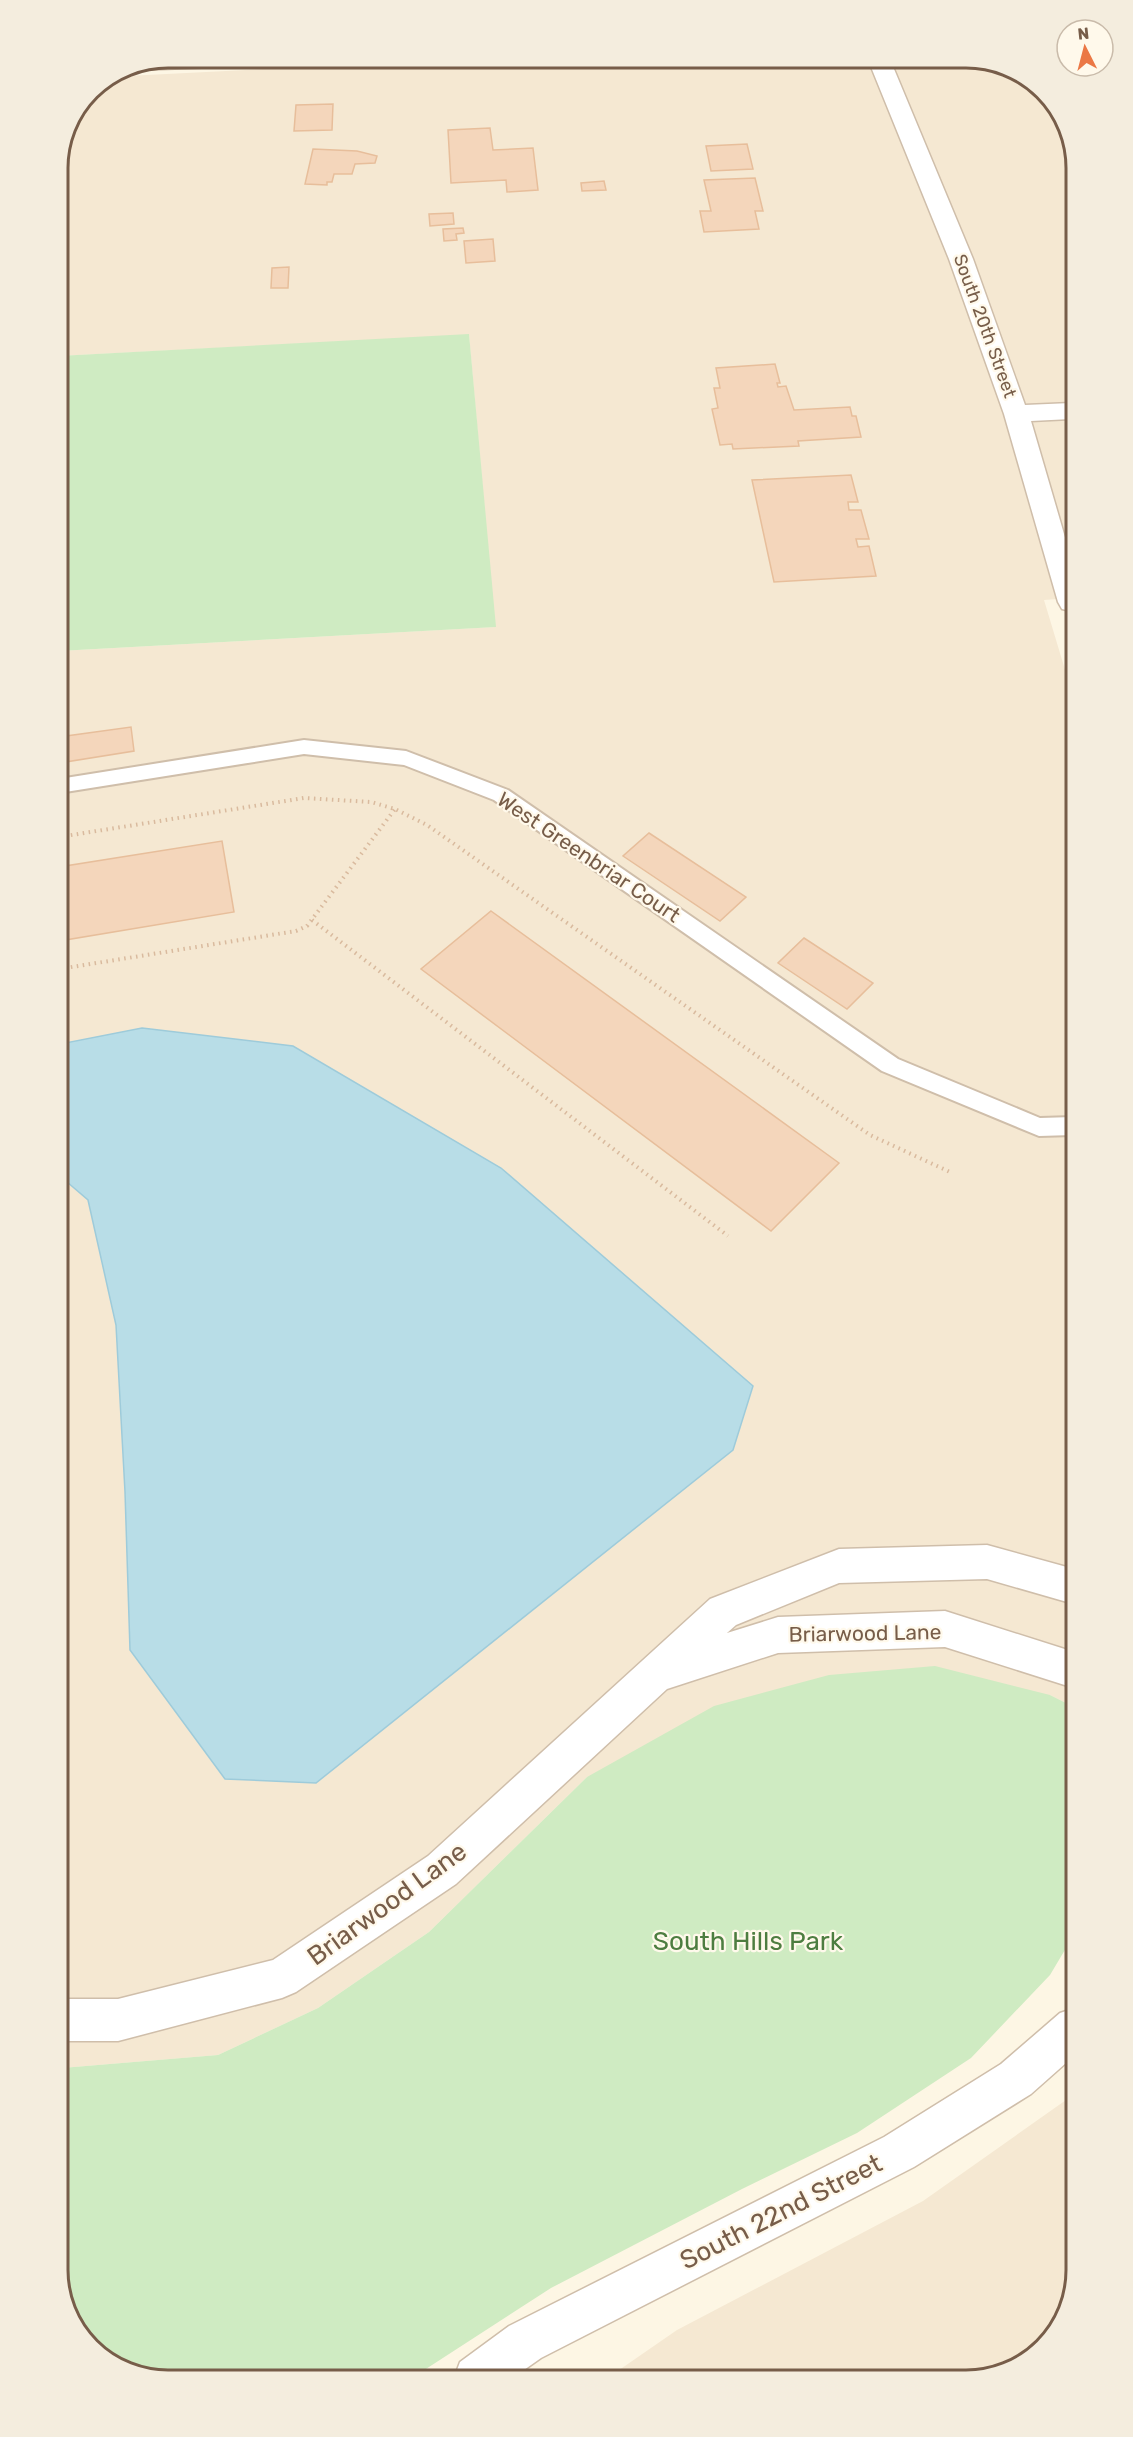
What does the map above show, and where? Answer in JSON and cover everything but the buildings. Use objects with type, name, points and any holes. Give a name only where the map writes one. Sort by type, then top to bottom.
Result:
[{"type":"street","name":"South 20th Street","points":[[883,68],[961,258],[1016,414],[1066,585]]},
{"type":"street","points":[[1016,414],[1066,411]]},
{"type":"street","name":"Briarwood Lane","points":[[68,2020],[118,2020],[282,1978],[442,1870],[723,1612],[839,1566],[987,1562],[1066,1585]]},
{"type":"street","name":"Briarwood Lane","points":[[655,1674],[778,1635],[945,1629],[1066,1667]]},
{"type":"street","name":"South 22nd Street","points":[[488,2369],[525,2342],[899,2152],[1016,2079],[1066,2036]]},
{"type":"lane","name":"West Greenbriar Court","points":[[68,785],[304,747],[406,758],[501,795],[890,1065],[1039,1127],[1066,1126]]},
{"type":"path","points":[[68,836],[304,798],[371,801],[395,809],[428,825],[870,1135],[950,1172]]},
{"type":"path","points":[[68,968],[296,931],[307,926],[395,809]]},
{"type":"path","points":[[312,920],[728,1236]]},
{"type":"shaded area","points":[[285,68],[972,68],[985,69],[1010,78],[1026,88],[1049,112],[1060,135],[1066,167],[1066,598],[1044,600],[1066,673],[1066,1703],[1050,1695],[587,1777],[429,1932],[318,2008],[218,2055],[68,2068],[68,651],[495,627],[469,335],[68,355],[68,161],[71,141],[78,123],[101,92],[128,76]]},
{"type":"shaded area","points":[[1066,2100],[1064,2289],[1055,2314],[1045,2330],[1016,2356],[985,2368],[966,2370],[620,2370],[677,2330],[923,2201]]},
{"type":"green space","points":[[469,334],[496,627],[68,651],[68,355]]},
{"type":"green space","name":"South Hills Park","points":[[935,1666],[1050,1695],[1066,1703],[1066,1948],[1050,1975],[971,2058],[857,2133],[742,2189],[551,2288],[425,2369],[148,2368],[117,2356],[88,2330],[73,2302],[68,2283],[68,2068],[218,2055],[318,2008],[429,1932],[587,1777],[714,1706],[829,1675]]},
{"type":"water","points":[[142,1028],[293,1046],[501,1168],[753,1386],[733,1450],[316,1783],[225,1779],[130,1650],[125,1492],[116,1325],[88,1200],[68,1183],[68,1042]]}]
